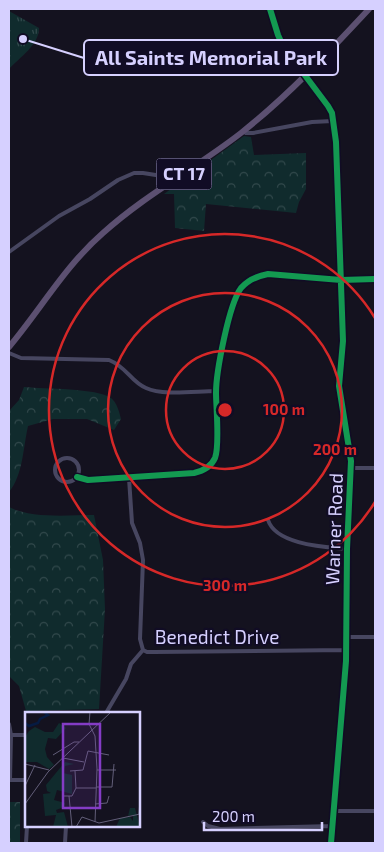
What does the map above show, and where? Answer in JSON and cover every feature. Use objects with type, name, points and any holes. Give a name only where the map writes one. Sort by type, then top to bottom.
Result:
[{"type":"main road","name":"CT 17","points":[[9,347],[64,273],[84,250],[119,219],[243,131],[305,76],[370,9]]},
{"type":"street","points":[[270,9],[283,46],[305,76]]},
{"type":"street","name":"Warner Road","points":[[305,76],[328,106],[333,121],[336,142],[343,341],[339,386],[352,461],[346,650],[332,843]]},
{"type":"street","points":[[243,131],[249,134],[312,122],[333,121]]},
{"type":"street","points":[[9,252],[59,216],[90,199],[118,180],[134,173],[143,172],[162,176],[170,183]]},
{"type":"street","points":[[77,478],[78,469],[72,460],[64,459],[56,465],[55,472],[62,480],[72,481],[77,478],[88,480],[194,473],[208,467],[216,454],[218,367],[233,305],[239,292],[247,282],[268,274],[340,280],[375,279]]},
{"type":"street","points":[[9,352],[21,358],[109,360],[119,364],[138,383],[146,388],[167,392],[216,391]]},
{"type":"street","points":[[351,468],[375,468]]},
{"type":"street","name":"Benedict Drive","points":[[129,478],[132,523],[140,543],[143,560],[140,638],[140,645],[143,650],[146,652],[346,650]]},
{"type":"street","points":[[268,520],[274,530],[302,544],[348,549]]},
{"type":"street","points":[[346,637],[375,637]]},
{"type":"street","points":[[107,712],[126,679],[131,664],[143,650]]},
{"type":"street","points":[[9,724],[12,735],[10,780],[25,780]]},
{"type":"street","points":[[12,735],[25,735]]},
{"type":"street","points":[[334,812],[375,811]]},
{"type":"street","points":[[203,822],[208,826],[220,828],[332,826]]},
{"type":"street","points":[[26,843],[28,827]]},
{"type":"street","points":[[65,843],[66,827]]},
{"type":"green space","points":[[9,11],[39,28],[36,40],[9,69]]},
{"type":"green space","points":[[244,136],[251,137],[254,155],[306,153],[306,189],[296,213],[206,204],[204,231],[175,228],[174,194],[164,194]]},
{"type":"green space","points":[[24,387],[94,392],[104,395],[115,402],[121,419],[114,430],[87,419],[53,419],[28,426],[20,469],[9,492],[9,411],[19,400]]},
{"type":"green space","points":[[9,507],[18,511],[39,515],[94,515],[103,560],[105,609],[99,709],[26,711],[19,686],[9,676]]},
{"type":"green space","points":[[9,802],[20,802],[20,843],[9,843]]},
{"type":"cycle path","points":[[270,9],[283,46],[332,113],[336,142],[343,341],[339,386],[351,461],[347,549],[346,661],[331,843]]},
{"type":"cycle path","points":[[77,477],[88,480],[194,473],[204,470],[211,464],[215,458],[217,445],[216,393],[224,339],[236,296],[244,285],[256,277],[268,274],[341,280],[375,279]]},
{"type":"place","name":"All Saints Memorial Park","points":[[23,39]]}]
